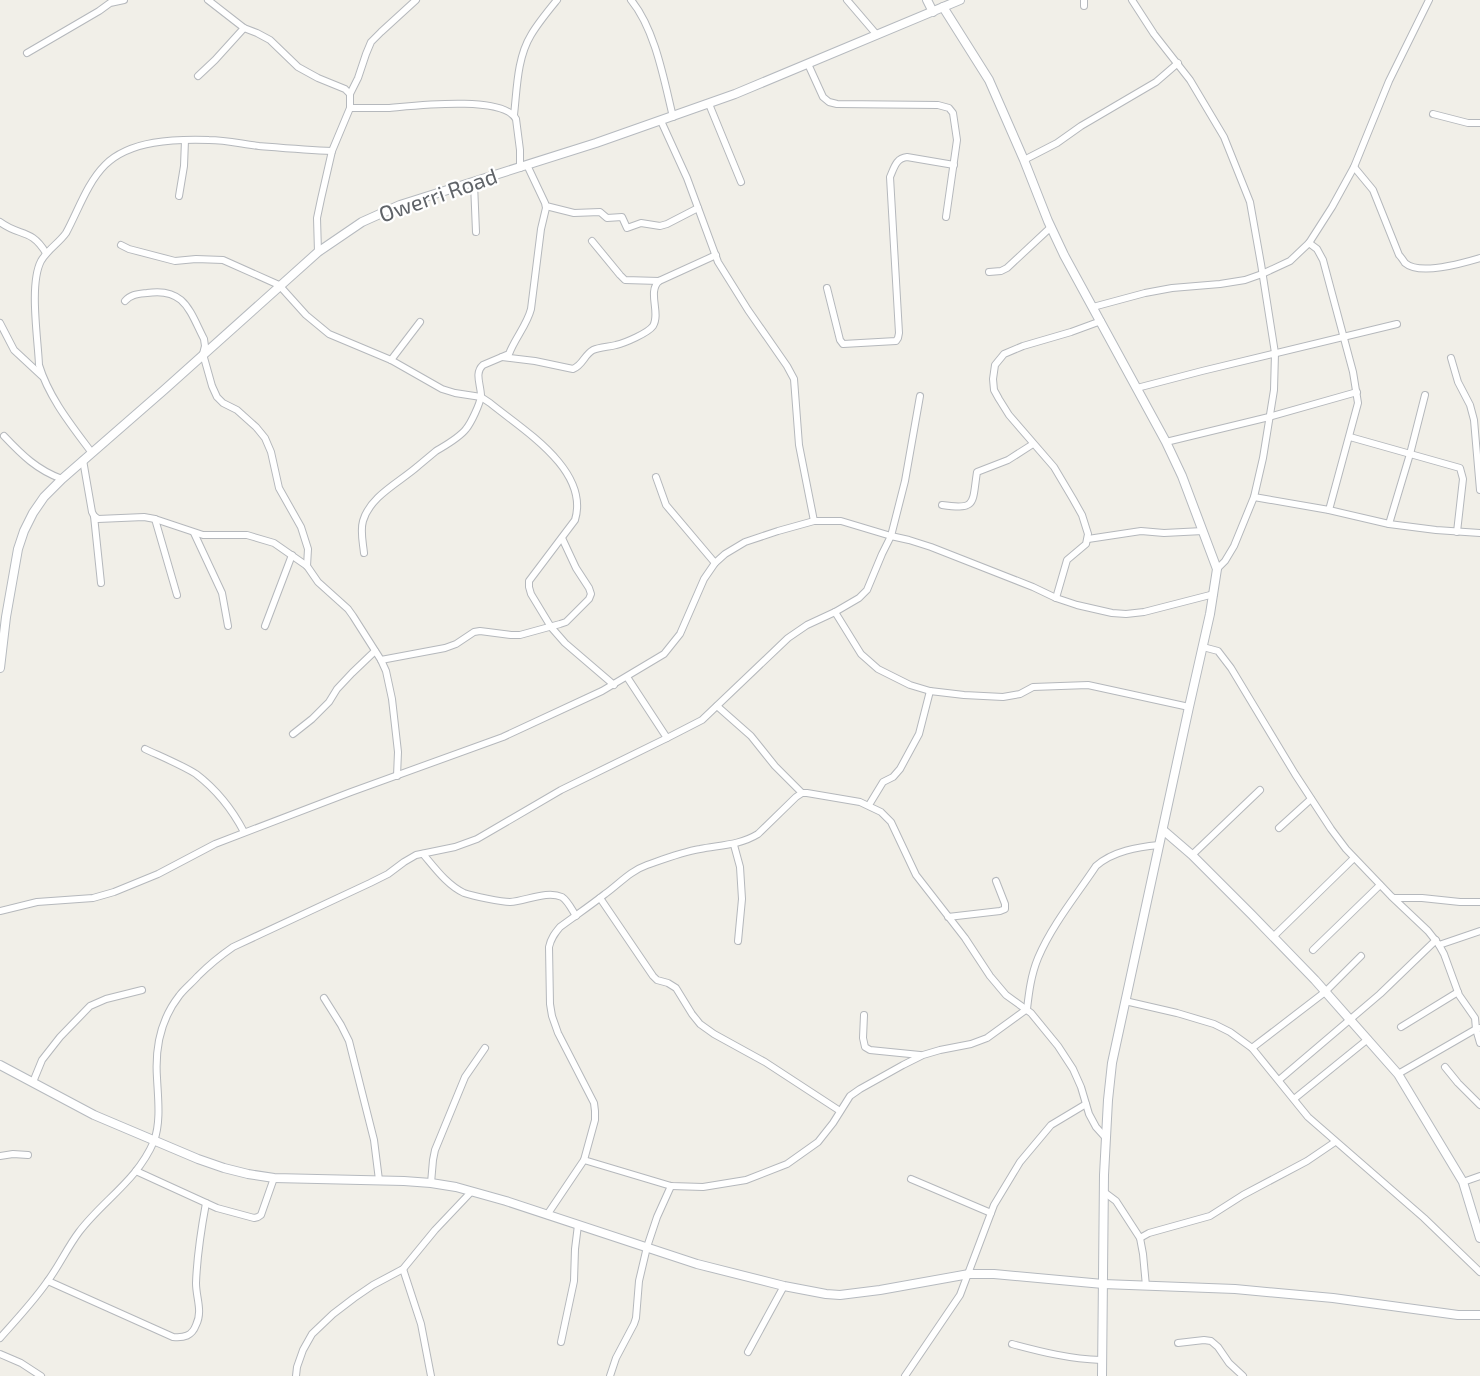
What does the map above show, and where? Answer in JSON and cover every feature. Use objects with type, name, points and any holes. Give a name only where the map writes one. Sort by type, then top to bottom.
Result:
[{"type":"main road","points":[[927,0],[933,12]]},
{"type":"main road","name":"Owerri Road","points":[[0,668],[3,615],[18,549],[33,513],[44,497],[318,252],[362,222],[400,205],[524,167],[710,104],[960,0]]},
{"type":"main road","points":[[943,7],[989,80],[1064,255],[1166,442],[1182,476],[1217,570],[1203,647],[1112,1063],[1105,1137],[1102,1376]]},
{"type":"main road","points":[[1163,830],[1192,855],[1273,937],[1398,1074],[1463,1182],[1480,1238]]},
{"type":"main road","points":[[0,1065],[94,1115],[224,1168],[274,1178],[380,1180],[456,1187],[697,1264],[826,1294],[840,1295],[969,1274],[994,1274],[1103,1284],[1246,1290],[1333,1298],[1458,1315],[1480,1315]]},
{"type":"street","points":[[27,53],[110,3],[124,0]]},
{"type":"street","points":[[208,0],[244,28],[270,40],[298,67],[345,89],[350,94]]},
{"type":"street","points":[[318,252],[318,218],[332,151],[350,108],[350,94],[372,42],[416,0]]},
{"type":"street","points":[[364,553],[362,523],[366,513],[380,496],[465,431],[481,397],[478,373],[480,368],[509,354],[518,334],[528,321],[546,206],[524,167],[514,115],[520,64],[526,44],[557,0]]},
{"type":"street","points":[[631,0],[642,14],[650,30],[673,117]]},
{"type":"street","points":[[847,0],[877,35]]},
{"type":"street","points":[[1132,0],[1207,105],[1224,137],[1250,202],[1275,353],[1274,390],[1254,497],[1234,546],[1217,570]]},
{"type":"street","points":[[1093,307],[1145,292],[1245,280],[1290,261],[1309,243],[1354,167],[1389,81],[1428,0]]},
{"type":"street","points":[[198,76],[244,28]]},
{"type":"street","points":[[1024,160],[1057,143],[1081,126],[1156,82],[1178,63]]},
{"type":"street","points":[[808,64],[823,97],[829,102],[938,105],[949,108],[953,113],[957,140],[946,217]]},
{"type":"street","points":[[350,108],[465,104],[492,106],[514,115]]},
{"type":"street","points":[[710,104],[741,182]]},
{"type":"street","points":[[1433,114],[1468,123],[1480,123]]},
{"type":"street","points":[[661,121],[687,178],[718,262],[794,379],[799,444],[814,521]]},
{"type":"street","points":[[92,453],[55,399],[39,365],[35,295],[36,273],[46,253],[66,233],[95,178],[112,159],[135,146],[184,140],[209,140],[293,150],[332,151]]},
{"type":"street","points":[[179,196],[184,166],[184,140]]},
{"type":"street","points":[[826,288],[843,344],[896,341],[899,333],[890,177],[896,164],[902,158],[907,157],[954,165]]},
{"type":"street","points":[[1354,167],[1373,190],[1405,263],[1421,268],[1450,266],[1480,258]]},
{"type":"street","points":[[474,183],[476,232]]},
{"type":"street","points":[[546,206],[574,213],[600,212],[607,218],[622,218],[627,228],[641,223],[660,226],[698,208]]},
{"type":"street","points":[[0,222],[30,235],[37,240],[46,253]]},
{"type":"street","points":[[989,272],[1007,268],[1051,227]]},
{"type":"street","points":[[592,241],[624,280],[659,281]]},
{"type":"street","points":[[1309,243],[1317,249],[1323,260],[1353,372],[1358,403],[1329,510]]},
{"type":"street","points":[[121,245],[175,261],[223,260],[279,285],[306,315],[329,333],[391,360],[441,389],[481,397],[542,445],[561,463],[569,475],[574,487],[577,512],[575,520],[529,581],[531,594],[551,627],[565,643],[614,685]]},
{"type":"street","points":[[502,357],[573,369],[579,367],[588,354],[595,349],[617,345],[638,336],[653,325],[654,290],[659,281],[716,255]]},
{"type":"street","points":[[125,301],[136,294],[155,291],[171,294],[185,302],[204,339],[206,346],[203,354],[217,398],[237,410],[265,438],[271,452],[279,488],[301,527],[308,549],[307,566]]},
{"type":"street","points":[[1056,598],[1067,560],[1086,544],[1088,534],[1082,516],[1054,467],[1009,415],[994,390],[995,365],[1005,354],[1023,346],[1101,321]]},
{"type":"street","points":[[391,360],[420,322]]},
{"type":"street","points":[[0,323],[14,350],[43,376]]},
{"type":"street","points":[[1137,388],[1397,324]]},
{"type":"street","points":[[1451,358],[1474,420],[1480,490]]},
{"type":"street","points":[[1166,442],[1269,417],[1356,392]]},
{"type":"street","points":[[0,1338],[48,1281],[80,1231],[128,1182],[154,1141],[158,1103],[156,1054],[167,1014],[179,995],[217,957],[233,947],[370,883],[410,859],[477,839],[561,790],[702,720],[788,638],[860,598],[867,590],[891,536],[905,481],[920,396]]},
{"type":"street","points":[[1389,524],[1425,396]]},
{"type":"street","points":[[4,436],[37,467],[62,479]]},
{"type":"street","points":[[1350,437],[1460,468],[1463,489],[1456,532]]},
{"type":"street","points":[[942,505],[969,506],[972,502],[977,472],[1008,460],[1033,444]]},
{"type":"street","points":[[83,460],[94,516],[101,583]]},
{"type":"street","points":[[656,477],[666,505],[715,563]]},
{"type":"street","points":[[1254,497],[1329,510],[1389,524],[1480,533]]},
{"type":"street","points":[[94,516],[98,519],[144,517],[155,519],[203,536],[247,536],[274,543],[307,566],[318,582],[348,609],[386,671],[392,699],[398,752],[397,776]]},
{"type":"street","points":[[155,519],[177,595]]},
{"type":"street","points":[[0,911],[37,902],[93,898],[114,892],[158,874],[214,844],[503,737],[614,685],[664,654],[680,634],[704,579],[715,563],[725,554],[745,542],[814,521],[841,522],[909,540],[1033,586],[1077,606],[1112,613],[1144,612],[1214,594]]},
{"type":"street","points":[[1088,539],[1142,531],[1164,533],[1203,531]]},
{"type":"street","points":[[194,533],[222,593],[228,626]]},
{"type":"street","points":[[381,660],[445,648],[456,644],[474,632],[520,635],[566,622],[589,599],[591,594],[561,538]]},
{"type":"street","points":[[265,626],[292,555]]},
{"type":"street","points":[[835,612],[861,654],[878,669],[909,686],[964,695],[1003,697],[1020,694],[1033,687],[1088,686],[1189,707]]},
{"type":"street","points":[[1203,647],[1218,651],[1231,668],[1330,829],[1354,858],[1437,942],[1444,954],[1458,992],[1475,1018],[1480,1043]]},
{"type":"street","points":[[293,734],[329,702],[337,689],[375,651]]},
{"type":"street","points":[[627,677],[667,738]]},
{"type":"street","points":[[869,805],[883,782],[893,777],[900,769],[919,734],[930,691]]},
{"type":"street","points":[[717,706],[751,736],[775,766],[802,793]]},
{"type":"street","points":[[145,749],[195,773],[220,796],[235,814],[244,832]]},
{"type":"street","points":[[1192,855],[1260,790]]},
{"type":"street","points":[[547,1215],[584,1160],[595,1120],[594,1103],[558,1033],[552,1016],[550,940],[560,927],[628,874],[644,866],[699,849],[744,842],[758,834],[802,793],[860,802],[881,812],[891,822],[916,875],[1000,988],[1040,1021],[1073,1069],[1089,1114],[1105,1137]]},
{"type":"street","points":[[1279,828],[1311,799]]},
{"type":"street","points":[[734,844],[740,867],[742,899],[738,941]]},
{"type":"street","points":[[584,1160],[671,1186],[704,1188],[746,1180],[787,1164],[818,1142],[850,1096],[860,1089],[923,1055],[987,1038],[1027,1009],[1031,981],[1038,959],[1053,930],[1096,866],[1112,856],[1138,847],[1159,845]]},
{"type":"street","points":[[423,854],[439,873],[465,893],[508,902],[559,896],[565,900],[576,916]]},
{"type":"street","points":[[1273,937],[1354,858]]},
{"type":"street","points":[[948,917],[1005,909],[996,881]]},
{"type":"street","points":[[1313,951],[1380,885]]},
{"type":"street","points":[[600,898],[653,976],[676,988],[700,1024],[765,1062],[840,1111]]},
{"type":"street","points":[[1393,898],[1480,902]]},
{"type":"street","points":[[1279,1080],[1437,942],[1480,931]]},
{"type":"street","points":[[1252,1048],[1325,992],[1361,956]]},
{"type":"street","points":[[33,1082],[42,1060],[60,1037],[90,1006],[106,999],[142,990]]},
{"type":"street","points":[[1401,1027],[1458,992]]},
{"type":"street","points":[[324,998],[349,1041],[374,1140],[380,1180]]},
{"type":"street","points":[[1125,1001],[1214,1024],[1252,1048],[1308,1117],[1424,1218],[1480,1272]]},
{"type":"street","points":[[864,1015],[865,1047],[870,1050],[923,1055]]},
{"type":"street","points":[[1398,1074],[1478,1028]]},
{"type":"street","points":[[1294,1099],[1368,1039]]},
{"type":"street","points":[[432,1183],[435,1150],[465,1077],[485,1048]]},
{"type":"street","points":[[1445,1067],[1480,1105]]},
{"type":"street","points":[[905,1376],[955,1304],[969,1274],[994,1205],[1016,1169],[1051,1125],[1086,1104]]},
{"type":"street","points":[[1140,1238],[1149,1233],[1210,1216],[1243,1195],[1307,1161],[1335,1142]]},
{"type":"street","points":[[0,1156],[28,1155]]},
{"type":"street","points":[[136,1171],[217,1208],[254,1218],[261,1215],[274,1178]]},
{"type":"street","points":[[1463,1182],[1480,1176]]},
{"type":"street","points":[[911,1179],[991,1213]]},
{"type":"street","points":[[610,1376],[616,1358],[634,1324],[639,1281],[647,1247],[671,1186]]},
{"type":"street","points":[[296,1376],[303,1350],[312,1334],[354,1298],[403,1269],[435,1230],[471,1192]]},
{"type":"street","points":[[1104,1192],[1116,1201],[1140,1238],[1146,1286]]},
{"type":"street","points":[[48,1281],[173,1337],[184,1338],[195,1328],[198,1319],[200,1305],[196,1292],[198,1252],[206,1203]]},
{"type":"street","points":[[561,1342],[574,1281],[578,1225]]},
{"type":"street","points":[[403,1269],[421,1324],[431,1376]]},
{"type":"street","points":[[748,1352],[784,1286]]},
{"type":"street","points":[[1178,1344],[1211,1341],[1243,1376]]},
{"type":"street","points":[[1012,1344],[1080,1360],[1101,1360]]},
{"type":"street","points":[[0,1354],[21,1363],[40,1376]]}]
